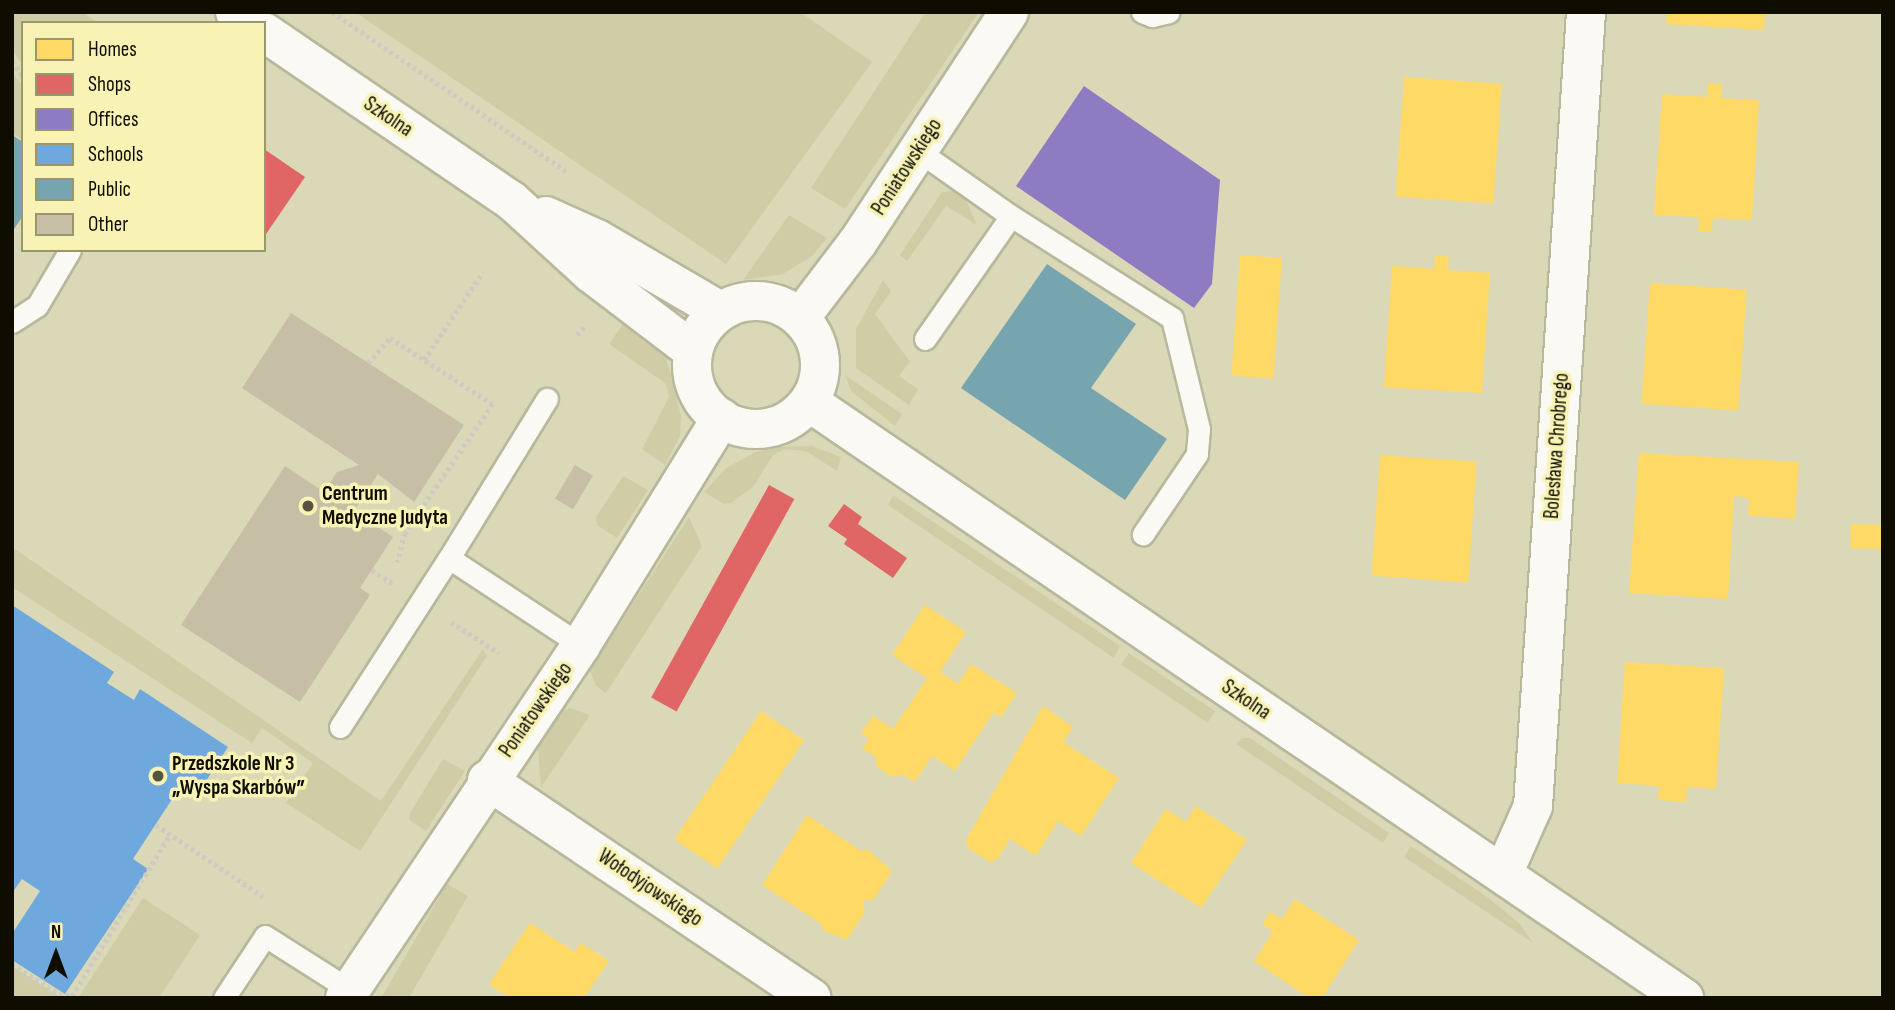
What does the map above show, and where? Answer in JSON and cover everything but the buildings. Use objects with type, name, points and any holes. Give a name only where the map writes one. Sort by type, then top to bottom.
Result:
[{"type":"street","name":"Poniatowskiego","points":[[800,318],[858,242],[1009,12]]},
{"type":"street","name":"Bolesława Chrobrego","points":[[1503,874],[1533,806],[1586,12]]},
{"type":"street","name":"Szkolna","points":[[266,35],[512,201],[593,274],[693,351]]},
{"type":"street","name":"Szkolna","points":[[512,201],[597,239],[720,311]]},
{"type":"street","points":[[761,301],[782,306],[800,318],[817,343],[820,358],[816,388],[809,402],[786,420],[758,429],[721,418],[709,409],[694,382],[693,351],[708,322],[720,311],[761,301]]},
{"type":"street","name":"Szkolna","points":[[809,402],[1684,998]]},
{"type":"street","name":"Poniatowskiego","points":[[348,994],[488,780],[581,645],[721,418]]},
{"type":"street","name":"Wołodyjowskiego","points":[[488,780],[811,998]]},
{"type":"lane","points":[[1142,12],[1152,16],[1170,12]]},
{"type":"lane","points":[[917,150],[1012,216],[1172,318],[1199,429],[1197,454],[1143,534]]},
{"type":"lane","points":[[925,339],[1012,216]]},
{"type":"lane","points":[[12,322],[37,306],[69,252]]},
{"type":"lane","points":[[340,727],[547,399]]},
{"type":"lane","points":[[449,558],[581,645]]},
{"type":"lane","points":[[224,998],[265,936],[348,994]]},
{"type":"path","points":[[332,12],[572,175]]},
{"type":"path","points":[[424,360],[483,272]]},
{"type":"path","points":[[369,363],[390,338],[493,404],[405,533],[390,582]]},
{"type":"path","points":[[156,825],[267,900]]},
{"type":"path","points":[[12,964],[59,995],[72,996],[170,834]]},
{"type":"shaded area","points":[[12,12],[82,12],[95,21],[21,21],[21,62],[12,50]]},
{"type":"shaded area","points":[[355,12],[800,12],[872,62],[726,264]]},
{"type":"shaded area","points":[[926,12],[979,12],[845,209],[811,188]]},
{"type":"shaded area","points":[[12,72],[21,84],[21,139],[12,133]]},
{"type":"shaded area","points":[[953,191],[965,198],[977,225],[946,206],[907,261],[900,255],[942,192]]},
{"type":"shaded area","points":[[789,215],[827,238],[812,256],[783,274],[743,280]]},
{"type":"shaded area","points":[[883,280],[891,291],[875,314],[910,362],[899,376],[918,389],[909,405],[856,368],[856,329]]},
{"type":"shaded area","points":[[629,315],[664,348],[681,416],[680,436],[665,465],[642,449],[669,397],[665,383],[609,344]]},
{"type":"shaded area","points":[[845,375],[902,414],[895,426],[851,391]]},
{"type":"shaded area","points":[[812,446],[841,457],[837,471],[806,451],[785,449],[773,455],[753,487],[731,503],[724,504],[704,492],[726,468],[756,452],[780,447]]},
{"type":"shaded area","points":[[623,476],[648,490],[617,538],[598,526],[596,517]]},
{"type":"shaded area","points":[[893,495],[1120,646],[1114,658],[888,505]]},
{"type":"shaded area","points":[[689,517],[702,546],[606,693],[596,686],[590,670]]},
{"type":"shaded area","points":[[12,547],[381,801],[483,649],[487,656],[360,851],[286,803],[313,763],[262,728],[252,743],[12,587]]},
{"type":"shaded area","points":[[1129,653],[1215,711],[1207,723],[1121,665]]},
{"type":"shaded area","points":[[570,708],[590,715],[541,787],[538,749],[561,711]]},
{"type":"shaded area","points":[[1242,738],[1250,738],[1389,833],[1383,843],[1236,744]]},
{"type":"shaded area","points":[[443,759],[465,771],[426,831],[409,820],[410,813]]},
{"type":"shaded area","points":[[1411,846],[1486,896],[1520,924],[1533,943],[1404,857]]},
{"type":"shaded area","points":[[447,884],[468,896],[409,998],[381,998]]},
{"type":"shaded area","points":[[143,898],[200,935],[159,998],[78,998]]},
{"type":"shaded area","points":[[12,966],[60,997],[70,998],[12,998]]},
{"type":"place","name":"Centrum Medyczne Judyta","points":[[308,506]]},
{"type":"place","name":"Przedszkole Nr 3 „Wyspa Skarbów”","points":[[158,776]]}]
